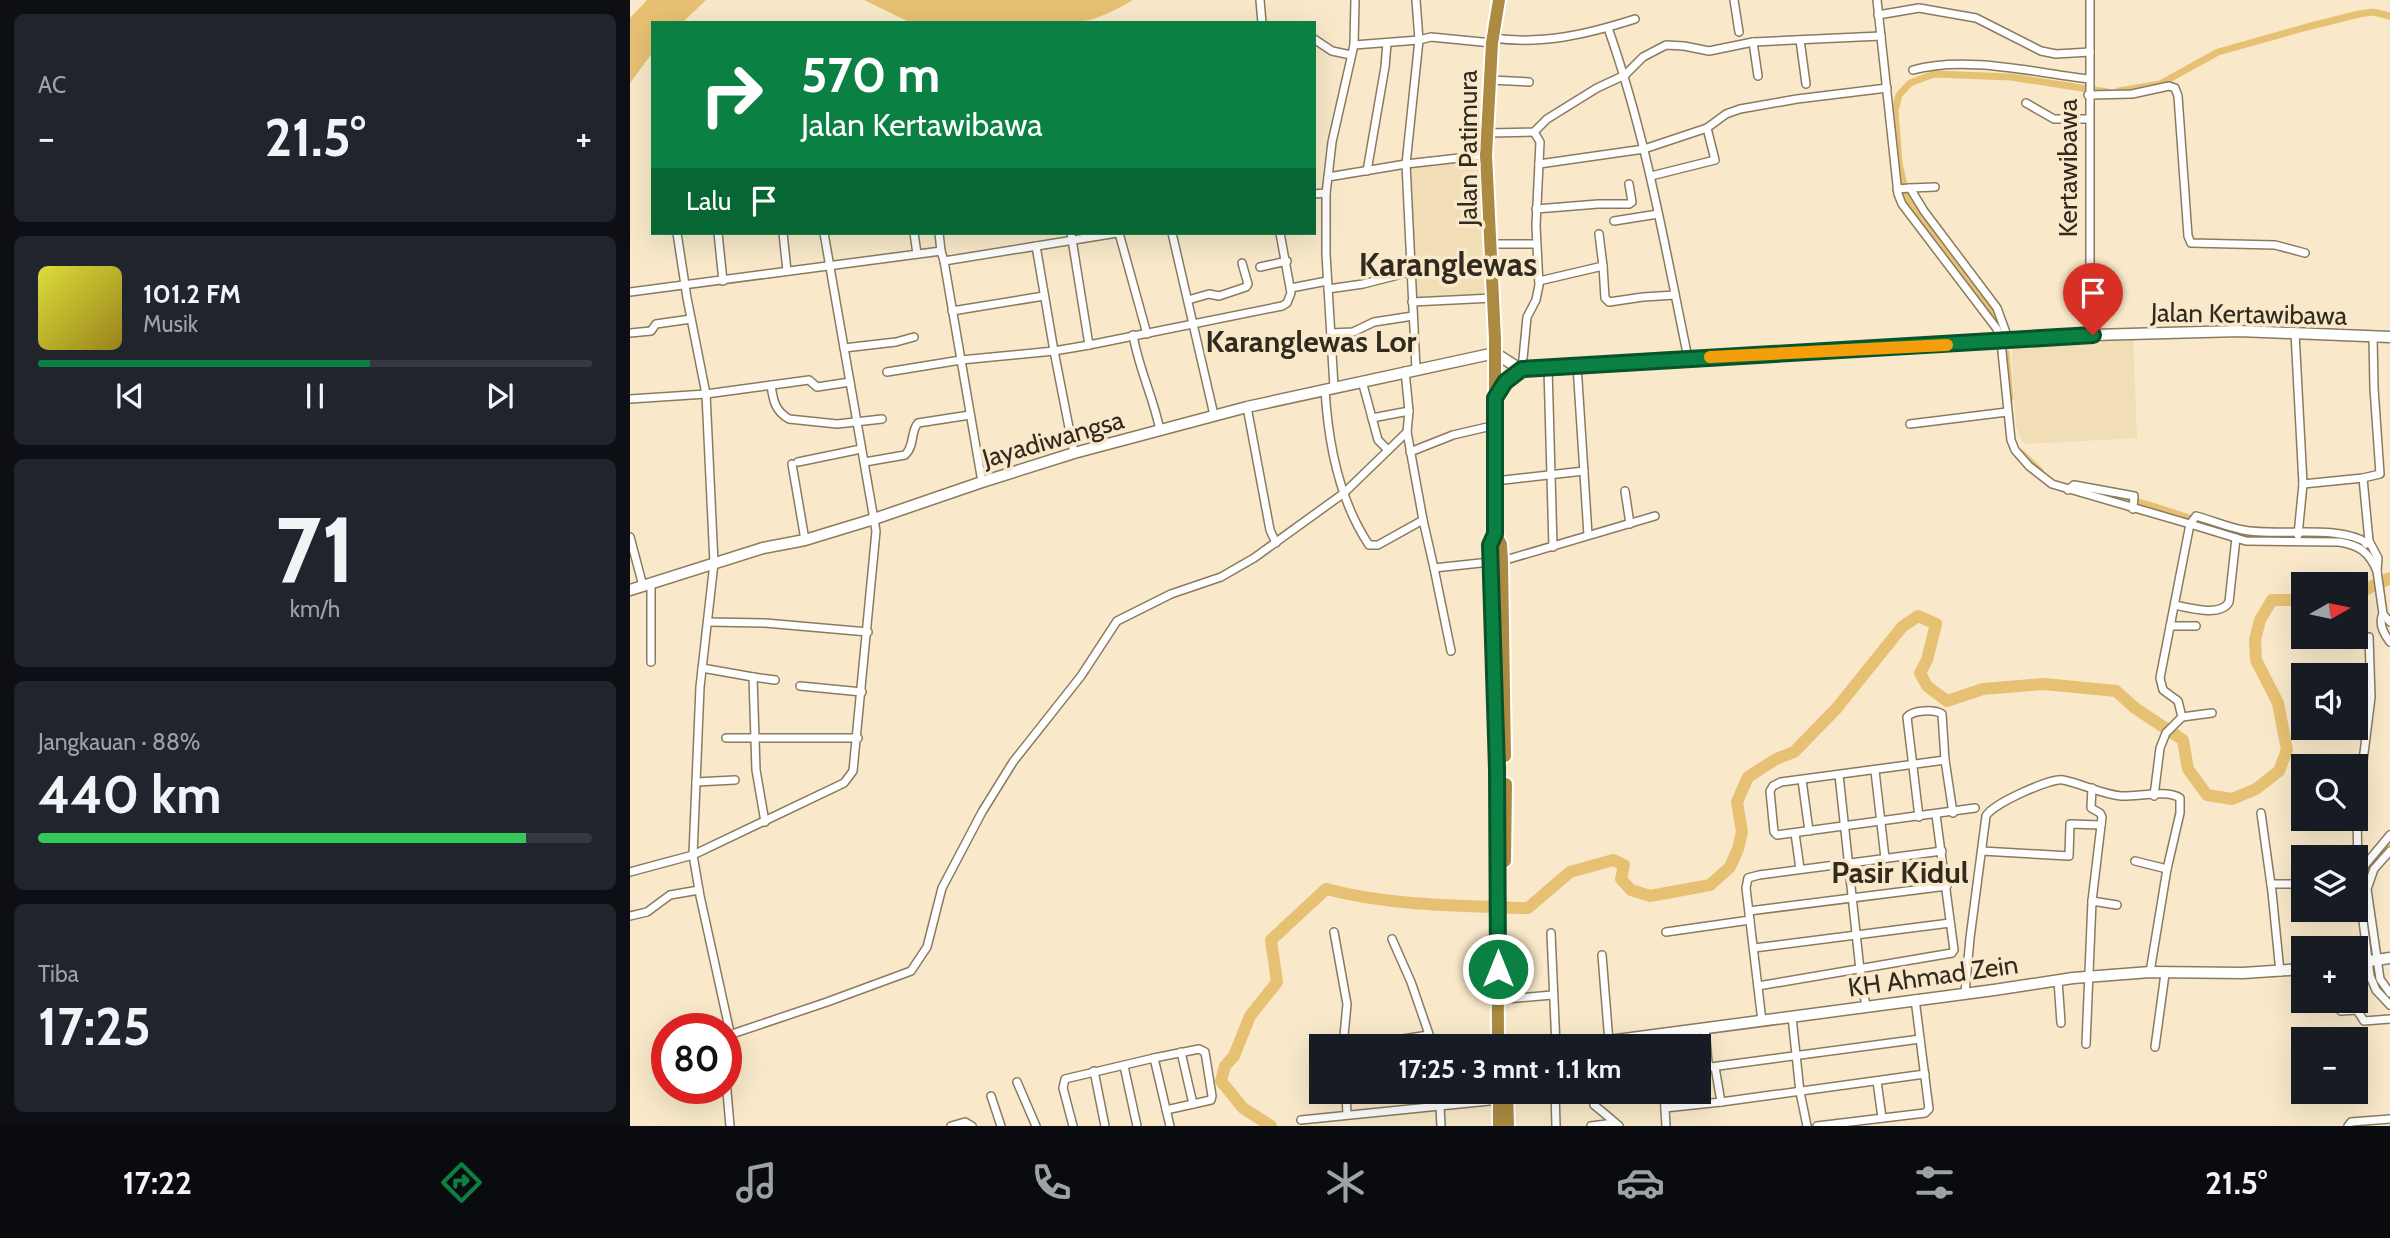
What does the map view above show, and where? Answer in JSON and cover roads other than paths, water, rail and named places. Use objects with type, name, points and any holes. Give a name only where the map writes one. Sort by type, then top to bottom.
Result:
[{"type":"highway","name":"Jalan Patimura","points":[[1499,0],[1492,40],[1486,155],[1495,339],[1495,534],[1490,545],[1496,562],[1497,769],[1502,944]]},
{"type":"highway","points":[[1502,944],[1506,1034]]},
{"type":"highway","points":[[1498,1034],[1502,944]]},
{"type":"highway","points":[[1499,1126],[1501,1104]]},
{"type":"highway","points":[[1504,1104],[1508,1126]]},
{"type":"street","points":[[1261,0],[1262,21]]},
{"type":"street","points":[[1355,0],[1354,45],[1332,142],[1326,193],[1331,333],[1327,421],[1342,489],[1367,543],[1371,546],[1378,545],[1423,520]]},
{"type":"street","points":[[1416,0],[1419,40],[1406,164],[1413,316],[1407,432],[1451,651]]},
{"type":"street","points":[[1734,0],[1739,32]]},
{"type":"street","points":[[1877,0],[1887,88],[1903,188],[1902,204],[1984,298],[2005,341]]},
{"type":"street","name":"Kertawibawa","points":[[2090,0],[2088,94],[2090,310],[2093,335]]},
{"type":"street","points":[[1878,15],[1919,8],[1976,18],[2041,51],[2090,54]]},
{"type":"street","points":[[1354,45],[1431,37],[1531,42],[1579,36],[1635,19]]},
{"type":"street","points":[[1608,28],[1625,75],[1651,176],[1688,358]]},
{"type":"street","points":[[1488,133],[1534,132],[1547,119],[1625,75],[1643,57],[1666,45],[1709,51],[1753,42],[1881,36]]},
{"type":"street","points":[[1800,40],[1805,84]]},
{"type":"street","points":[[1316,41],[1332,51],[1351,55]]},
{"type":"street","points":[[1753,42],[1758,76]]},
{"type":"street","points":[[1367,171],[1387,43]]},
{"type":"street","points":[[1913,70],[1933,65],[2013,68],[2089,81]]},
{"type":"street","points":[[1491,80],[1529,82]]},
{"type":"street","points":[[2088,94],[2132,94],[2169,86],[2175,88],[2178,96],[2188,236],[2192,243],[2275,245],[2305,253]]},
{"type":"street","points":[[1539,164],[1644,149],[1707,128],[1726,114],[1740,109],[1887,88]]},
{"type":"street","points":[[2026,103],[2054,119],[2089,119]]},
{"type":"street","points":[[1651,176],[1715,160],[1707,128]]},
{"type":"street","points":[[1495,398],[1505,382],[1521,369],[1527,317],[1536,300],[1539,281],[1536,209],[1540,142],[1534,132]]},
{"type":"street","points":[[1328,177],[1406,164],[1486,155]]},
{"type":"street","points":[[1536,209],[1629,204],[1632,202],[1629,184]]},
{"type":"street","points":[[1903,188],[1935,187]]},
{"type":"street","points":[[1903,188],[1924,211],[2004,324],[2008,429],[2015,450],[2029,466],[2052,484],[2135,504],[2236,538],[2260,542],[2298,535]]},
{"type":"street","points":[[1316,194],[1326,193]]},
{"type":"street","points":[[1614,221],[1658,214]]},
{"type":"street","points":[[1599,233],[1605,298],[1609,303],[1643,296],[1675,295]]},
{"type":"street","points":[[678,235],[706,394],[713,563],[702,668],[694,855],[724,1013]]},
{"type":"street","points":[[718,235],[723,281]]},
{"type":"street","points":[[783,235],[787,271]]},
{"type":"street","points":[[630,872],[694,855],[765,822],[844,783],[850,778],[856,762],[875,546],[874,519],[824,235]]},
{"type":"street","points":[[914,235],[917,254]]},
{"type":"street","points":[[939,235],[982,482]]},
{"type":"street","points":[[944,261],[1095,235]]},
{"type":"street","points":[[1119,235],[1147,334]]},
{"type":"street","points":[[1172,235],[1214,415]]},
{"type":"street","points":[[887,372],[961,360],[1054,351],[1282,306],[1289,298],[1291,288],[1280,235]]},
{"type":"street","points":[[1072,237],[1089,345]]},
{"type":"street","points":[[1490,244],[1536,244]]},
{"type":"street","points":[[1036,246],[1074,453]]},
{"type":"street","points":[[630,292],[941,251]]},
{"type":"street","points":[[1259,267],[1287,261]]},
{"type":"street","points":[[1188,300],[1209,293],[1219,296],[1246,287],[1248,284],[1242,263]]},
{"type":"street","points":[[1539,281],[1603,266]]},
{"type":"street","points":[[1291,288],[1363,284],[1410,272]]},
{"type":"street","points":[[953,310],[1044,296]]},
{"type":"street","points":[[1412,302],[1493,298]]},
{"type":"street","points":[[1331,333],[1353,332],[1374,322],[1413,316]]},
{"type":"street","points":[[630,333],[651,331],[656,324],[691,319]]},
{"type":"street","name":"Jalan Kertawibawa","points":[[1521,369],[2093,335],[2231,331],[2390,337]]},
{"type":"street","points":[[2295,333],[2303,484],[2298,535]]},
{"type":"street","points":[[1133,335],[1140,370],[1152,397],[1160,430]]},
{"type":"street","points":[[2373,336],[2380,474]]},
{"type":"street","points":[[844,348],[896,342],[914,337]]},
{"type":"street","points":[[1495,352],[1521,369]]},
{"type":"street","name":"Jayadiwangsa","points":[[630,590],[763,548],[805,540],[874,519],[1074,453],[1247,407],[1495,352]]},
{"type":"street","points":[[1577,365],[1588,535]]},
{"type":"street","points":[[1548,368],[1553,547]]},
{"type":"street","points":[[630,399],[706,394],[809,380],[817,387],[850,382]]},
{"type":"street","points":[[1362,381],[1379,442],[1388,450]]},
{"type":"street","points":[[771,385],[773,402],[783,416],[789,419],[837,424],[882,419]]},
{"type":"street","points":[[1247,407],[1270,530],[1276,543]]},
{"type":"street","points":[[1372,418],[1409,411]]},
{"type":"street","points":[[1910,424],[2007,412]]},
{"type":"street","points":[[865,462],[905,455],[909,451],[914,427],[918,423],[970,415]]},
{"type":"street","points":[[1410,452],[1453,435],[1496,425]]},
{"type":"street","points":[[742,1029],[827,1002],[911,971],[918,965],[927,947],[942,888],[982,811],[1013,762],[1081,676],[1117,621],[1171,594],[1221,577],[1276,543],[1407,432]]},
{"type":"street","points":[[805,540],[795,463],[862,449]]},
{"type":"street","points":[[1495,481],[1584,471]]},
{"type":"street","points":[[2303,484],[2390,474]]},
{"type":"street","points":[[2363,478],[2366,545],[2377,573],[2383,613],[2381,622],[2390,642]]},
{"type":"street","points":[[2070,488],[2134,496],[2135,504]]},
{"type":"street","points":[[1625,491],[1630,524]]},
{"type":"street","points":[[1434,568],[1496,562],[1655,516]]},
{"type":"street","points":[[2192,521],[2241,530],[2366,545]]},
{"type":"street","points":[[2179,721],[2178,701],[2160,685],[2161,668],[2192,521]]},
{"type":"street","points":[[630,537],[647,585],[651,662]]},
{"type":"street","points":[[2175,605],[2203,610],[2221,610],[2226,607],[2229,601],[2236,538]]},
{"type":"street","points":[[2383,613],[2390,622]]},
{"type":"street","points":[[708,622],[765,623],[867,632]]},
{"type":"street","points":[[2170,626],[2196,626]]},
{"type":"street","points":[[2358,845],[2357,809],[2371,697],[2369,637]]},
{"type":"street","points":[[702,668],[775,680]]},
{"type":"street","points":[[753,677],[756,770],[765,822]]},
{"type":"street","points":[[800,686],[862,692]]},
{"type":"street","points":[[1919,817],[1906,717],[1912,713],[1942,714],[1953,813]]},
{"type":"street","points":[[2154,796],[2158,754],[2166,733],[2179,721],[2212,713]]},
{"type":"street","points":[[726,738],[858,738]]},
{"type":"street","points":[[1945,760],[1781,782],[1770,791],[1773,832],[1777,835],[1795,833],[1975,808]]},
{"type":"street","points":[[1875,771],[1885,858]]},
{"type":"street","points":[[1839,775],[1866,1007]]},
{"type":"street","points":[[696,782],[735,780]]},
{"type":"street","points":[[1802,780],[1809,831]]},
{"type":"street","points":[[1965,993],[1986,816],[1993,808],[2020,794],[2059,780],[2123,796],[2172,793],[2180,798],[2150,972]]},
{"type":"street","points":[[2086,1044],[2092,901],[2101,825],[2101,814],[2091,808],[2092,788]]},
{"type":"street","points":[[2261,813],[2280,972]]},
{"type":"street","points":[[1758,986],[1949,954],[1954,950],[1936,815]]},
{"type":"street","points":[[1982,851],[2069,856],[2070,824],[2101,825]]},
{"type":"street","points":[[1795,833],[1800,869]]},
{"type":"street","points":[[2368,861],[2390,835]]},
{"type":"street","points":[[2369,936],[2368,883],[2374,869],[2390,850]]},
{"type":"street","points":[[1762,1021],[1749,911],[1748,878],[1942,851]]},
{"type":"street","points":[[2135,861],[2167,869]]},
{"type":"street","points":[[2271,884],[2291,884]]},
{"type":"street","points":[[1749,911],[1947,886]]},
{"type":"street","points":[[630,916],[647,912],[668,895],[699,890]]},
{"type":"street","points":[[2092,901],[2117,905]]},
{"type":"street","points":[[1667,932],[1750,920]]},
{"type":"street","points":[[2366,922],[2380,979],[2390,993]]},
{"type":"street","points":[[1754,947],[1950,923]]},
{"type":"street","points":[[1334,932],[1347,1004],[1344,1034]]},
{"type":"street","points":[[1551,933],[1555,1034]]},
{"type":"street","points":[[1392,939],[1411,982],[1429,1034]]},
{"type":"street","points":[[1602,954],[1615,1034]]},
{"type":"street","points":[[2368,961],[2390,958]]},
{"type":"street","points":[[2374,960],[2370,976],[2376,990],[2390,1004]]},
{"type":"street","name":"KH Ahmad Zein","points":[[1668,1034],[2058,980],[2150,972],[2165,974],[2291,971]]},
{"type":"street","points":[[2155,1047],[2165,974]]},
{"type":"street","points":[[2058,980],[2061,1023]]},
{"type":"street","points":[[1506,999],[1552,995]]},
{"type":"street","points":[[1817,1126],[1928,1111],[1930,1107],[1915,999]]},
{"type":"street","points":[[2359,1013],[2365,1022],[2390,1019]]},
{"type":"street","points":[[1792,1017],[1800,1092],[1807,1126]]},
{"type":"street","points":[[1705,1028],[1708,1063],[1715,1067],[1920,1039]]},
{"type":"street","points":[[1073,1126],[1063,1081],[1181,1052],[1199,1049],[1205,1052],[1212,1096],[1210,1101],[1166,1110]]},
{"type":"street","points":[[1181,1052],[1193,1104]]},
{"type":"street","points":[[1154,1058],[1170,1126]]},
{"type":"street","points":[[1124,1066],[1137,1126]]},
{"type":"street","points":[[1715,1067],[1721,1102]]},
{"type":"street","points":[[1094,1072],[1105,1126]]},
{"type":"street","points":[[1665,1108],[1925,1074]]},
{"type":"street","points":[[1877,1081],[1882,1118]]},
{"type":"street","points":[[1017,1082],[1036,1126]]},
{"type":"street","points":[[991,1096],[1001,1126]]},
{"type":"street","points":[[728,1104],[730,1126]]},
{"type":"street","points":[[1347,1104],[1348,1115]]},
{"type":"street","points":[[1301,1120],[1451,1104]]},
{"type":"street","points":[[1555,1104],[1556,1126]]},
{"type":"street","points":[[1594,1104],[1606,1112],[1616,1124]]},
{"type":"street","points":[[1665,1104],[1666,1126]]},
{"type":"street","points":[[1440,1106],[1441,1126]]},
{"type":"street","points":[[2348,1126],[2351,1122],[2390,1119]]},
{"type":"street","points":[[951,1126],[965,1122],[972,1126]]},
{"type":"street","points":[[1591,1126],[1616,1124]]},
{"type":"waterway","points":[[2119,91],[2160,84],[2218,52],[2307,27],[2373,12],[2390,16]]},
{"type":"waterway","points":[[1999,320],[1907,198],[1899,163],[1895,110],[1899,95],[1910,83],[1934,74],[2011,77],[2107,92]]},
{"type":"waterway","points":[[2006,353],[2010,398]]},
{"type":"waterway","points":[[2021,453],[2040,471]]},
{"type":"waterway","points":[[2093,493],[2141,503],[2225,529],[2278,535]]},
{"type":"waterway","points":[[2293,535],[2359,542],[2368,549],[2377,565]]},
{"type":"waterway","points":[[2368,588],[2390,578]]},
{"type":"waterway","points":[[1271,1126],[1243,1108],[1221,1081],[1225,1066],[1234,1056],[1250,1016],[1277,982],[1271,940],[1326,889],[1401,902],[1528,908],[1570,872],[1613,860],[1624,865],[1621,879],[1631,890],[1650,896],[1710,885],[1730,867],[1738,849],[1742,832],[1737,802],[1748,777],[1776,759],[1794,752],[1836,709],[1902,627],[1918,616],[1936,624],[1927,660],[1920,673],[1927,686],[1947,701],[1983,689],[2044,684],[2116,691],[2135,708],[2183,740],[2188,769],[2207,795],[2232,799],[2256,789],[2279,771],[2287,750],[2278,703],[2256,660],[2255,640],[2260,620],[2272,600],[2291,600]]},
{"type":"waterway","points":[[2390,844],[2367,873],[2363,893],[2375,972],[2381,988],[2390,998]]},
{"type":"district","name":"Karanglewas","points":[[1448,264]]},
{"type":"district","name":"Karanglewas Lor","points":[[1311,341]]},
{"type":"district","name":"Pasir Kidul","points":[[1900,872]]}]
